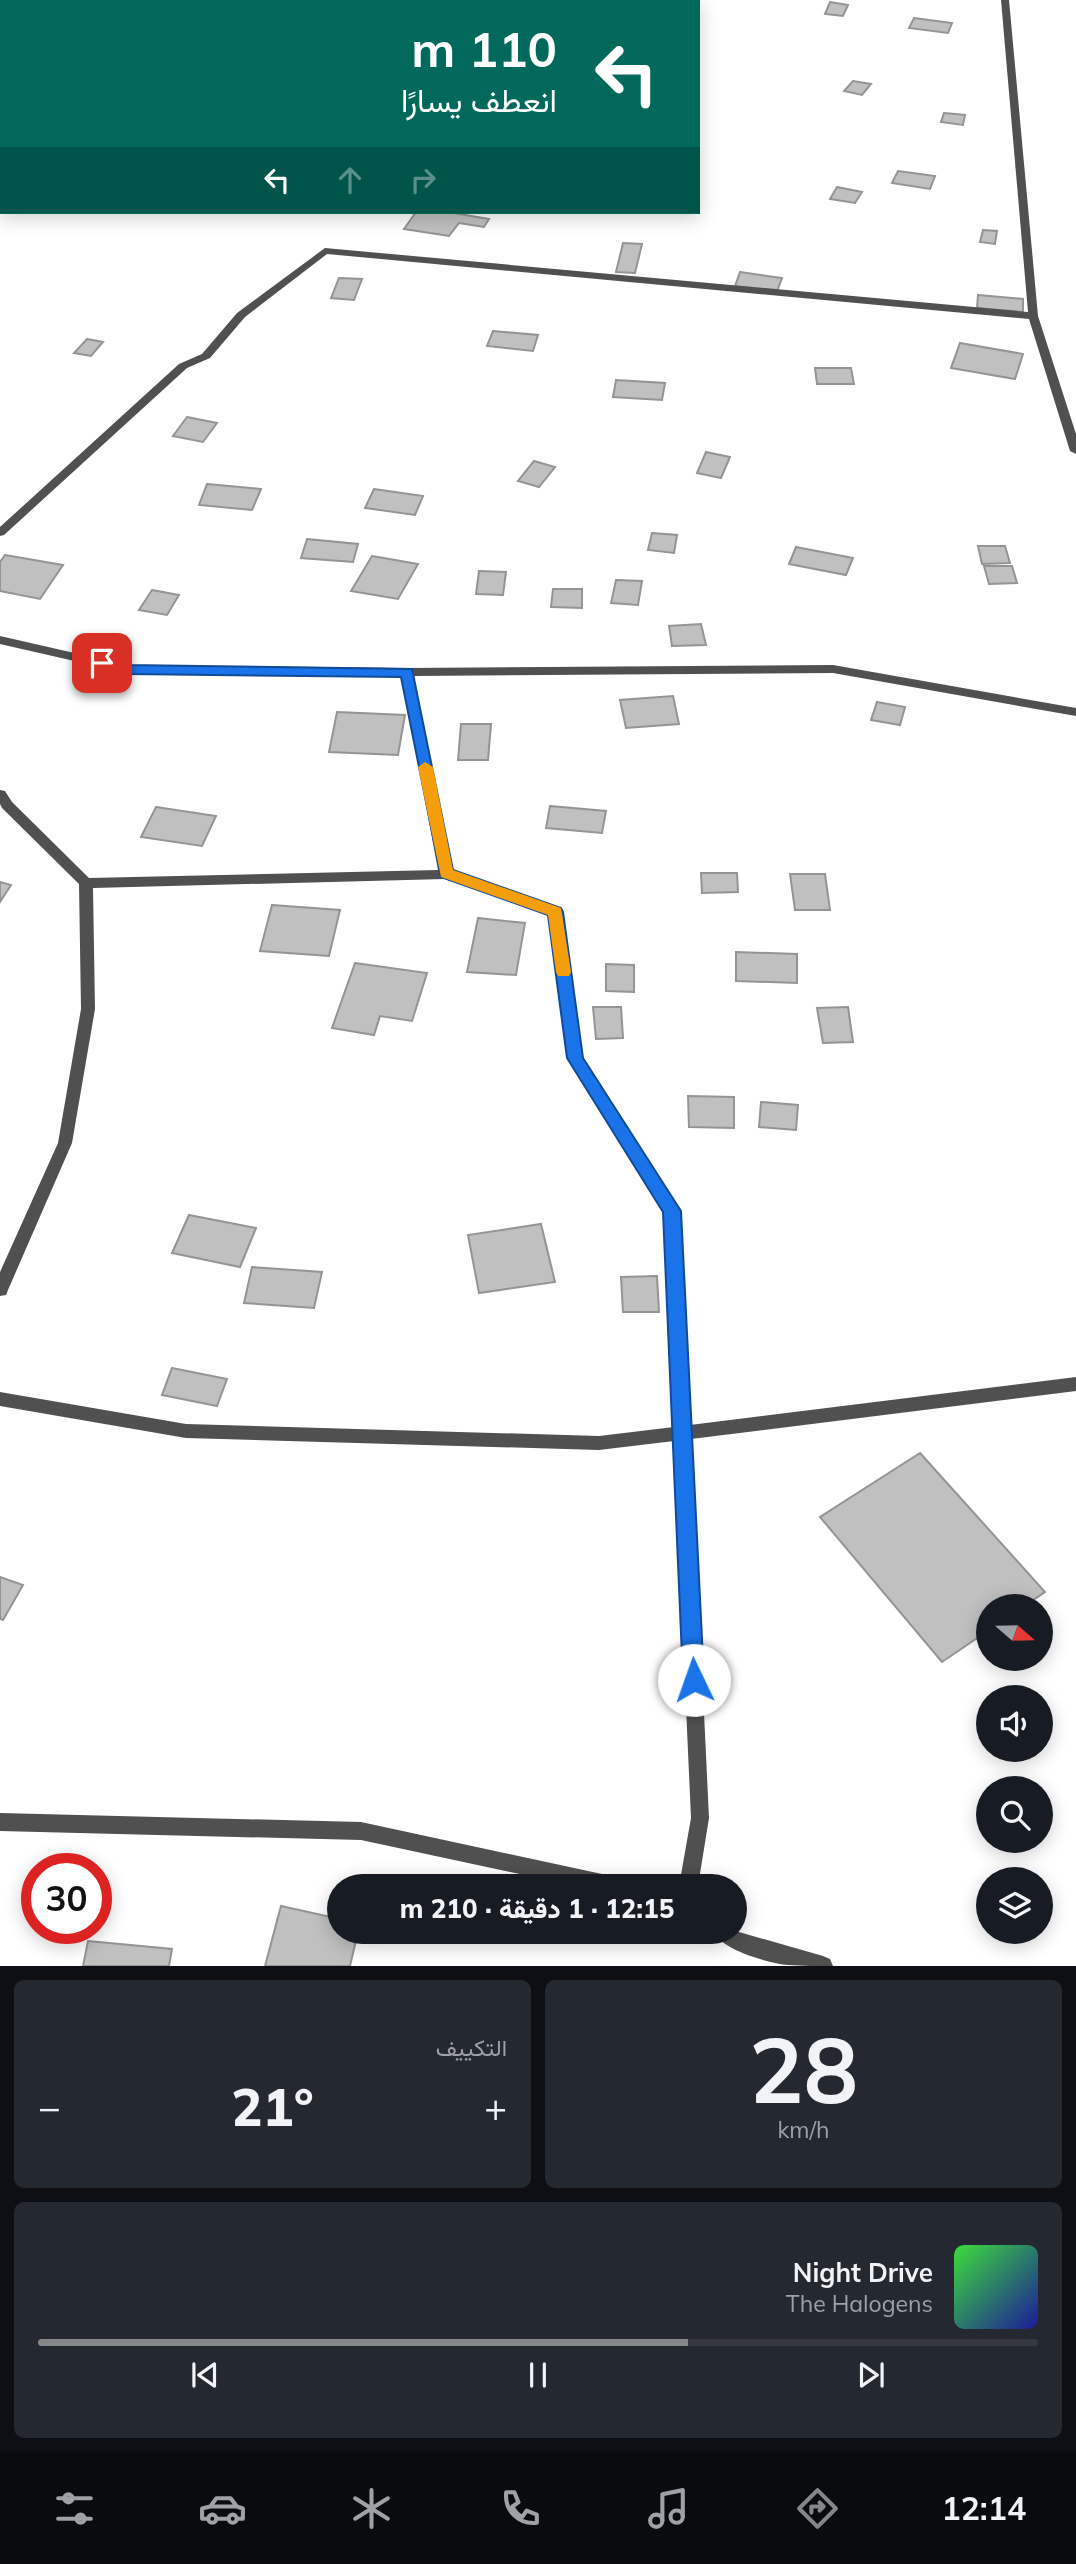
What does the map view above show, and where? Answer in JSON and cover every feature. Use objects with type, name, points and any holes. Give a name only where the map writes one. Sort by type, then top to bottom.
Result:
[{"type":"street","points":[[1005,0],[1033,316],[1076,451]]},
{"type":"street","points":[[0,533],[183,366],[206,356],[241,315],[325,251],[1033,316]]},
{"type":"street","points":[[0,640],[127,669],[407,672],[833,669],[1076,712]]},
{"type":"street","points":[[407,672],[446,874]]},
{"type":"street","points":[[0,794],[7,805],[86,883],[88,1010],[65,1143],[0,1290]]},
{"type":"street","points":[[86,883],[446,874],[555,912],[575,1058],[672,1211],[700,1818],[691,1874]]},
{"type":"street","points":[[0,1399],[186,1432],[599,1443],[1076,1384]]},
{"type":"street","points":[[0,1822],[361,1831],[560,1874]]},
{"type":"street","points":[[747,1944],[823,1965]]},
{"type":"building","points":[[830,2],[848,5],[843,16],[825,14]]},
{"type":"building","points":[[914,18],[952,23],[948,33],[909,28]]},
{"type":"building","points":[[853,81],[871,84],[862,95],[844,91]]},
{"type":"building","points":[[944,113],[965,115],[963,125],[941,122]]},
{"type":"building","points":[[898,171],[935,176],[930,189],[892,183]]},
{"type":"building","points":[[837,187],[862,192],[855,203],[830,199]]},
{"type":"building","points":[[415,214],[460,214],[489,219],[484,227],[459,223],[449,236],[404,229]]},
{"type":"building","points":[[983,230],[997,231],[995,244],[980,242]]},
{"type":"building","points":[[623,243],[642,244],[635,273],[616,272]]},
{"type":"building","points":[[740,272],[782,278],[777,291],[735,286]]},
{"type":"building","points":[[339,278],[362,279],[354,300],[331,298]]},
{"type":"building","points":[[978,295],[1023,299],[1023,312],[977,308]]},
{"type":"building","points":[[493,331],[538,335],[533,351],[487,346]]},
{"type":"building","points":[[87,339],[103,342],[91,356],[74,353]]},
{"type":"building","points":[[960,343],[1023,354],[1015,379],[951,368]]},
{"type":"building","points":[[815,368],[851,368],[854,384],[817,384]]},
{"type":"building","points":[[616,380],[665,383],[662,400],[613,397]]},
{"type":"building","points":[[187,417],[217,423],[203,442],[173,436]]},
{"type":"building","points":[[706,452],[730,457],[721,478],[697,473]]},
{"type":"building","points":[[534,461],[555,467],[539,487],[518,481]]},
{"type":"building","points":[[207,484],[261,489],[252,510],[199,505]]},
{"type":"building","points":[[374,489],[423,496],[415,515],[365,508]]},
{"type":"building","points":[[652,533],[677,535],[674,553],[648,550]]},
{"type":"building","points":[[307,539],[358,544],[353,562],[301,558]]},
{"type":"building","points":[[978,546],[1005,546],[1010,563],[982,564]]},
{"type":"building","points":[[796,547],[853,558],[846,575],[789,564]]},
{"type":"building","points":[[5,555],[63,565],[40,599],[0,591],[0,562]]},
{"type":"building","points":[[372,556],[418,564],[398,599],[351,591]]},
{"type":"building","points":[[984,566],[1012,566],[1017,583],[989,584]]},
{"type":"building","points":[[479,571],[506,572],[503,595],[476,594]]},
{"type":"building","points":[[616,580],[642,581],[638,605],[611,603]]},
{"type":"building","points":[[553,589],[582,589],[582,608],[551,607]]},
{"type":"building","points":[[152,590],[179,595],[167,615],[139,610]]},
{"type":"building","points":[[701,624],[706,645],[672,646],[669,626]]},
{"type":"building","points":[[673,696],[679,724],[626,728],[620,700]]},
{"type":"building","points":[[877,702],[905,707],[900,725],[871,720]]},
{"type":"building","points":[[337,712],[405,715],[398,755],[329,752]]},
{"type":"building","points":[[461,724],[491,724],[488,760],[458,760]]},
{"type":"building","points":[[550,806],[606,811],[602,833],[546,828]]},
{"type":"building","points":[[156,807],[216,816],[202,846],[141,837]]},
{"type":"building","points":[[701,873],[737,873],[738,892],[702,893]]},
{"type":"building","points":[[790,874],[825,874],[830,910],[795,910]]},
{"type":"building","points":[[0,882],[11,885],[0,902]]},
{"type":"building","points":[[272,905],[340,910],[329,956],[260,951]]},
{"type":"building","points":[[478,918],[525,923],[516,975],[467,972]]},
{"type":"building","points":[[736,952],[797,954],[797,983],[736,981]]},
{"type":"building","points":[[355,963],[427,973],[412,1021],[380,1016],[374,1035],[332,1028]]},
{"type":"building","points":[[606,964],[634,965],[634,992],[606,991]]},
{"type":"building","points":[[593,1007],[621,1007],[623,1038],[596,1039]]},
{"type":"building","points":[[848,1007],[853,1042],[823,1043],[817,1008]]},
{"type":"building","points":[[688,1096],[734,1097],[734,1128],[689,1127]]},
{"type":"building","points":[[761,1102],[798,1105],[796,1130],[759,1127]]},
{"type":"building","points":[[189,1215],[256,1228],[240,1267],[172,1253]]},
{"type":"building","points":[[541,1224],[555,1282],[479,1293],[468,1235]]},
{"type":"building","points":[[252,1267],[322,1272],[314,1308],[244,1303]]},
{"type":"building","points":[[657,1276],[659,1312],[623,1312],[621,1277]]},
{"type":"building","points":[[172,1368],[227,1379],[217,1406],[162,1395]]},
{"type":"building","points":[[920,1453],[1045,1592],[976,1594],[976,1639],[942,1662],[820,1517]]},
{"type":"building","points":[[0,1577],[23,1585],[3,1620],[0,1619]]},
{"type":"building","points":[[281,1906],[327,1916],[327,1944],[355,1944],[350,1966],[265,1966]]},
{"type":"building","points":[[112,1943],[172,1949],[169,1966],[83,1966],[87,1944]]},
{"type":"slow traffic","points":[[425,767],[446,874],[555,912],[563,972]]},
{"type":"route","points":[[102,663],[127,669],[407,672],[446,874],[555,912],[575,1058],[672,1211],[694,1680]]}]
